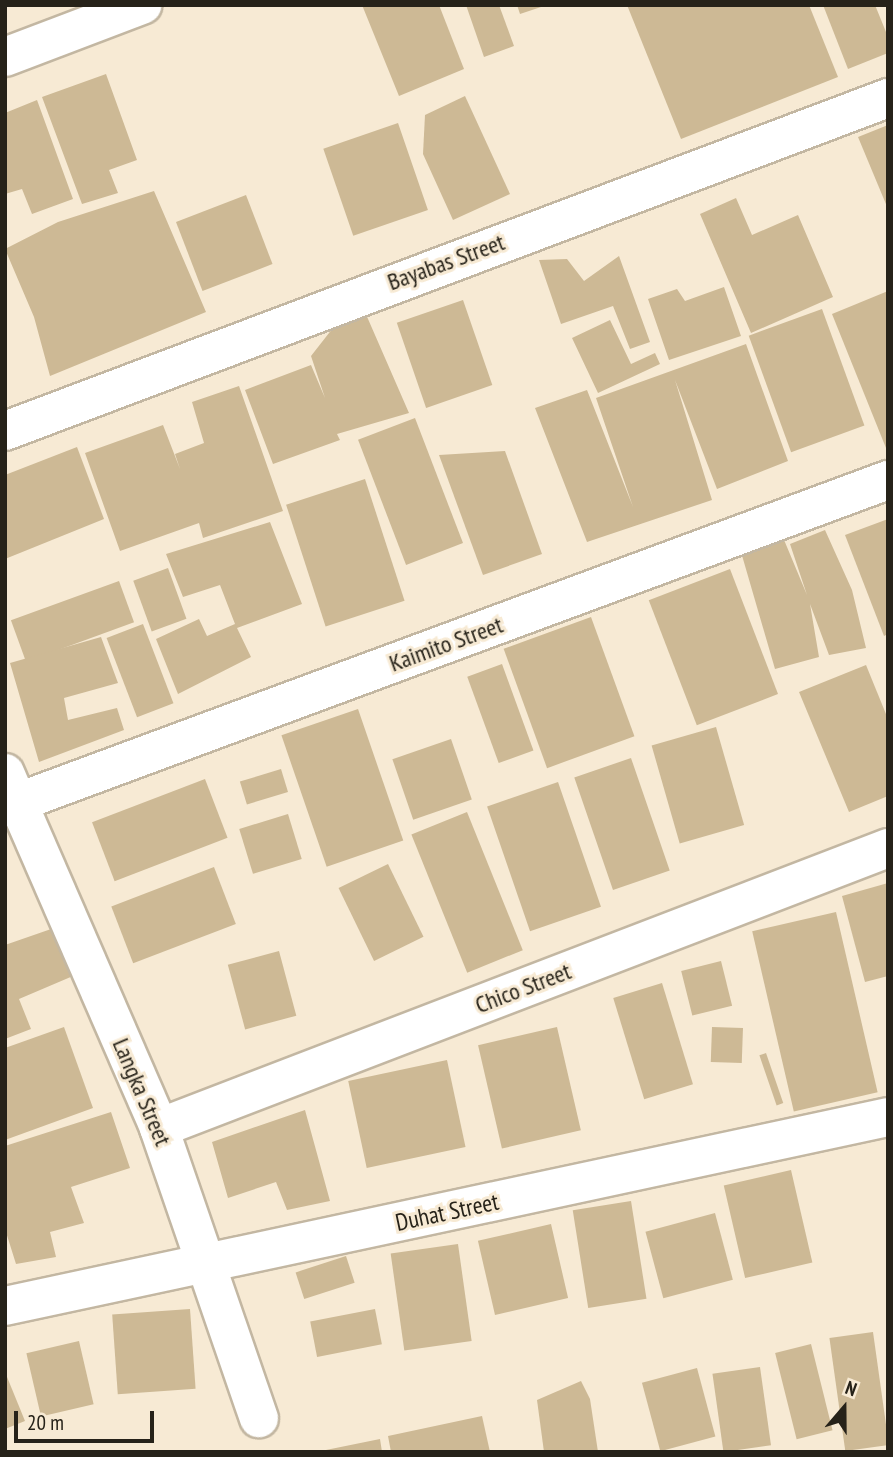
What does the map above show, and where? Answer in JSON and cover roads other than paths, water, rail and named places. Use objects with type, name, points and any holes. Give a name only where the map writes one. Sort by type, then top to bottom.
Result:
[{"type":"street","points":[[5,57],[142,5]]},
{"type":"street","name":"Bayabas Street","points":[[5,431],[888,98]]},
{"type":"street","name":"Kaimito Street","points":[[9,794],[888,480]]},
{"type":"street","name":"Langka Street","points":[[9,794],[159,1128],[208,1263],[259,1418]]},
{"type":"street","name":"Chico Street","points":[[159,1128],[888,848]]},
{"type":"street","name":"Duhat Street","points":[[5,1306],[888,1117]]}]
